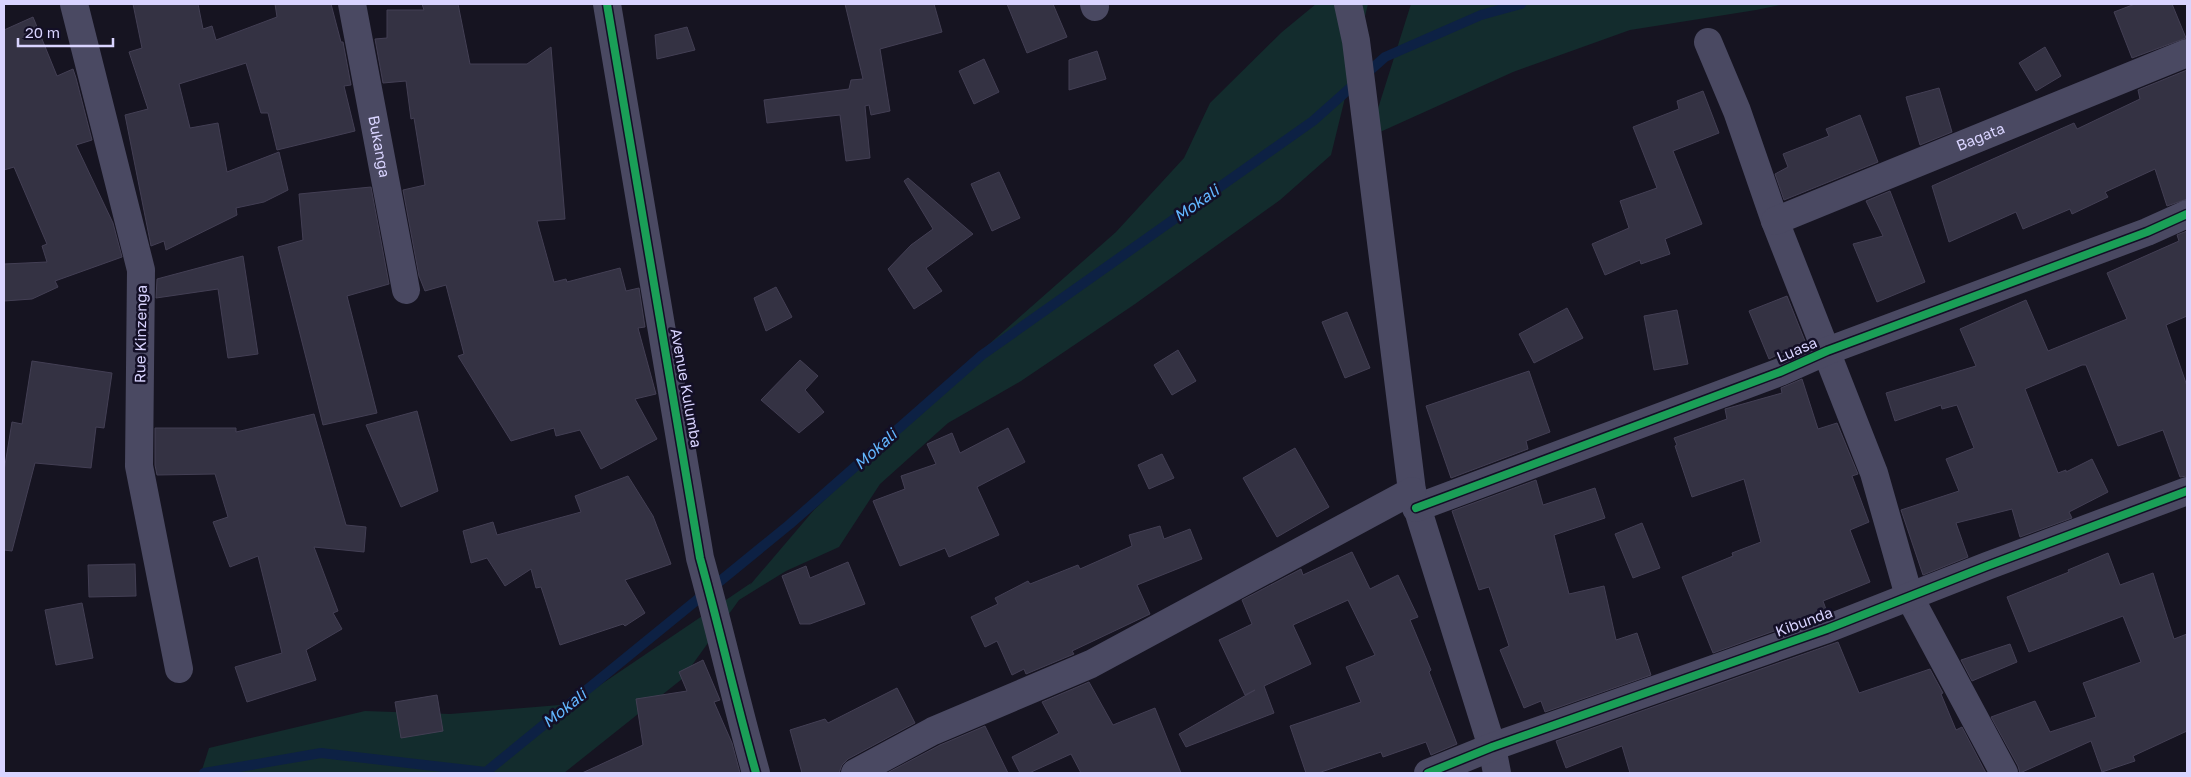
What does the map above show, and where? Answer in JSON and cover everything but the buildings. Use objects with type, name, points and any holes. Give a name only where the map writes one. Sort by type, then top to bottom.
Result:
[{"type":"street","name":"Rue Kinzenga","points":[[74,4],[141,270],[139,466],[179,669]]},
{"type":"street","name":"Bukanga","points":[[352,4],[406,290]]},
{"type":"street","name":"Avenue Kulumba","points":[[607,4],[700,558],[756,773]]},
{"type":"street","points":[[1348,4],[1356,41],[1414,499],[1492,747],[1498,773]]},
{"type":"street","points":[[1708,42],[1737,111],[1775,221],[1874,473],[1910,596],[2004,773]]},
{"type":"street","name":"Bagata","points":[[1775,221],[2187,53]]},
{"type":"street","name":"Luasa","points":[[855,773],[933,731],[1091,664],[1414,499],[1780,372],[1827,352],[2138,235],[2187,214]]},
{"type":"street","name":"Kibunda","points":[[1428,773],[1492,747],[1827,629],[2187,492]]},
{"type":"green space","points":[[1316,4],[1368,4],[1331,155],[1280,200],[1135,304],[1021,381],[948,423],[880,484],[839,547],[786,571],[739,600],[682,679],[564,773],[201,773],[209,748],[365,711],[450,714],[572,704],[751,583],[750,585],[814,510],[944,384],[1116,232],[1184,158],[1210,103],[1282,32]]},
{"type":"green space","points":[[1411,4],[1785,4],[1630,30],[1513,72],[1369,137]]},
{"type":"waterway","name":"Mokali","points":[[204,773],[321,753],[486,772],[790,524],[982,355],[1313,121],[1385,57],[1481,15],[1521,4]]},
{"type":"cycle path","points":[[607,4],[700,558],[756,773]]},
{"type":"cycle path","points":[[1416,508],[1780,372],[1827,351],[2147,232],[2187,214]]},
{"type":"cycle path","points":[[1428,773],[1492,747],[1827,629],[1987,566],[2187,491]]}]
